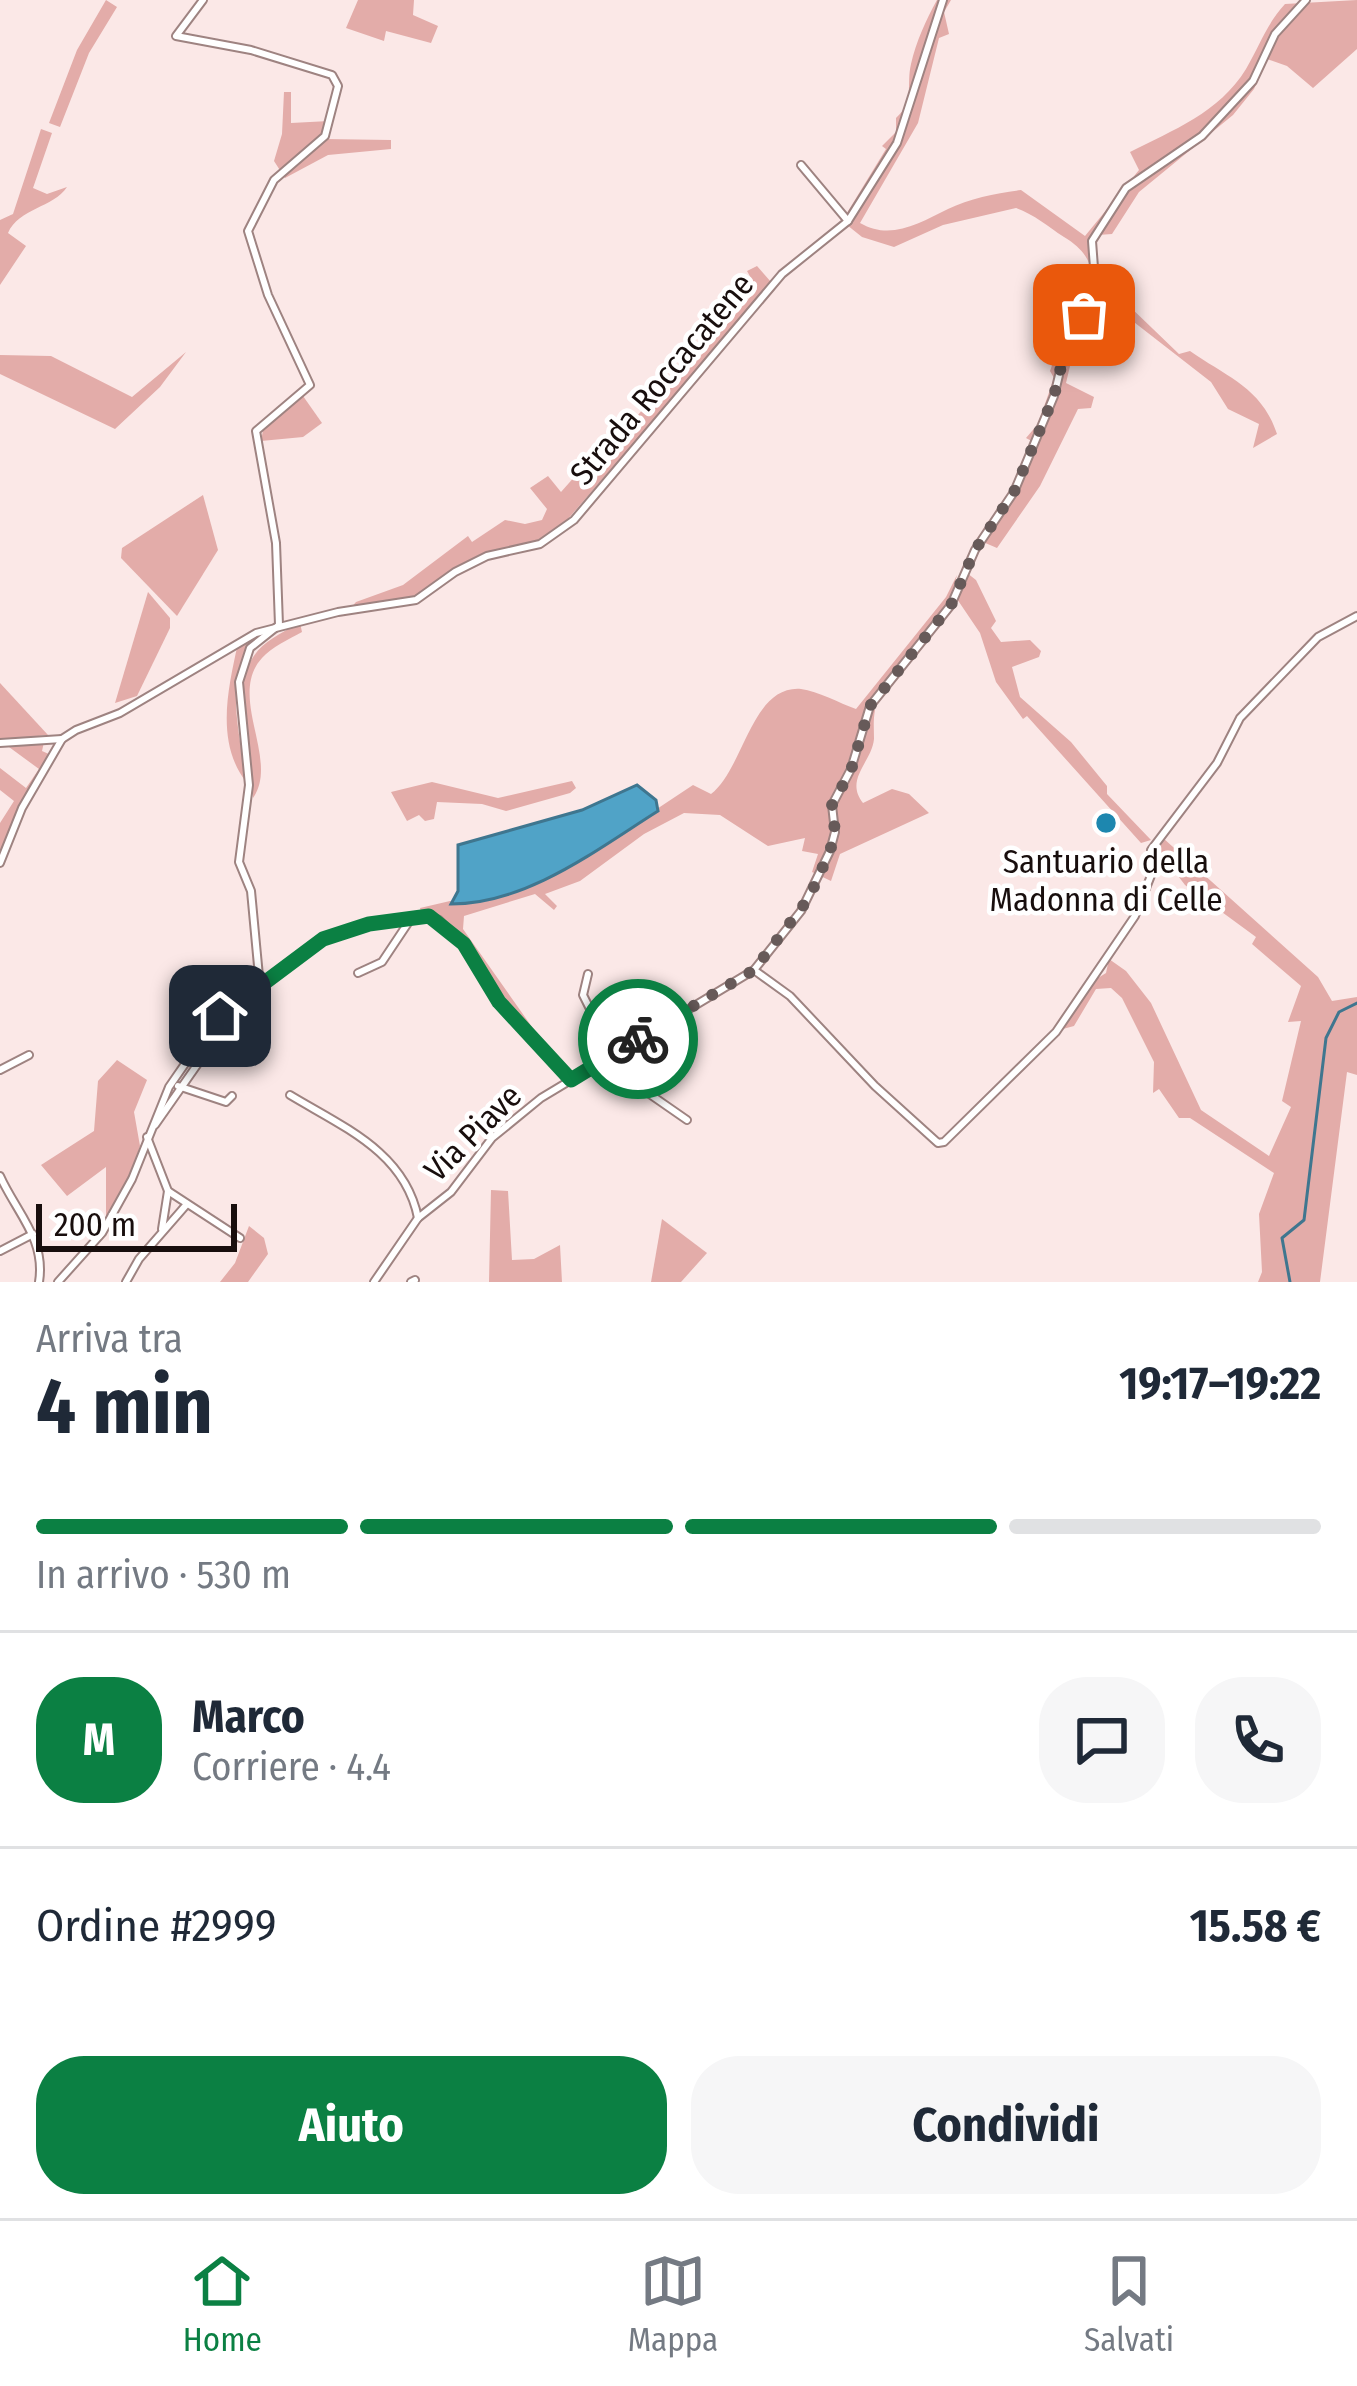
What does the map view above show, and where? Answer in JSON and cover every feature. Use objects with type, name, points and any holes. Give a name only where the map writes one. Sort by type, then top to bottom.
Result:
[{"type":"street","points":[[202,0],[176,36],[250,50],[337,80],[325,136],[290,166],[262,200],[248,235],[268,295],[310,385],[256,431],[276,543],[279,626],[250,647],[239,682],[249,785],[239,862],[251,891],[260,988]]},
{"type":"street","name":"Strada Roccacatene","points":[[0,743],[62,739],[93,721],[120,713],[237,642],[279,626],[416,600],[455,572],[487,556],[540,544],[574,520],[782,274],[848,221],[897,143],[943,0]]},
{"type":"street","points":[[1306,0],[1274,34],[1253,81],[1202,136],[1126,188],[1092,241],[1096,294],[1065,350],[1054,396],[1014,492],[975,550],[951,605],[870,706],[851,770],[832,805],[835,832],[830,851],[809,898],[754,970],[790,996],[904,1112],[944,1142],[1056,1032],[1135,916],[1152,873],[1151,850],[1217,763],[1245,712],[1318,637],[1357,616]]},
{"type":"street","points":[[801,165],[848,221]]},
{"type":"street","points":[[0,863],[22,808],[62,739]]},
{"type":"street","points":[[58,1282],[102,1233],[132,1179],[169,1087],[220,1016],[323,939],[429,916],[450,930],[499,1002],[571,1080]]},
{"type":"street","points":[[358,973],[382,962],[413,917]]},
{"type":"street","name":"Via Piave","points":[[374,1282],[418,1219],[451,1192],[491,1138],[571,1080],[754,970]]},
{"type":"street","points":[[588,974],[583,995],[613,1054]]},
{"type":"street","points":[[148,1133],[211,1045],[220,1016]]},
{"type":"street","points":[[646,1034],[682,1060]]},
{"type":"street","points":[[0,1070],[28,1055]]},
{"type":"street","points":[[602,1061],[687,1120]]},
{"type":"street","points":[[178,1086],[226,1102],[232,1096]]},
{"type":"street","points":[[290,1095],[381,1152],[407,1183],[418,1219]]},
{"type":"street","points":[[148,1133],[168,1191],[161,1232]]},
{"type":"street","points":[[0,1176],[33,1234],[39,1282]]},
{"type":"street","points":[[168,1191],[240,1238]]},
{"type":"street","points":[[126,1282],[187,1204]]},
{"type":"street","points":[[0,1251],[33,1234]]},
{"type":"shaded area","points":[[106,0],[117,7],[89,53],[60,127],[49,123],[77,50]]},
{"type":"shaded area","points":[[358,0],[414,0],[413,15],[438,26],[431,43],[386,31],[384,41],[346,28]]},
{"type":"shaded area","points":[[937,0],[951,0],[944,12],[949,34],[939,38],[918,123],[860,223],[871,228],[905,228],[965,202],[1021,190],[1085,236],[1139,170],[1130,152],[1194,119],[1223,97],[1246,69],[1285,4],[1357,0],[1357,49],[1313,88],[1287,66],[1267,59],[1254,89],[1233,115],[1139,192],[1112,234],[1098,235],[1094,241],[1099,277],[1179,354],[1190,351],[1253,394],[1277,434],[1253,448],[1259,424],[1228,409],[1211,382],[1103,298],[1074,349],[1066,383],[1094,397],[1091,408],[1078,409],[1040,486],[997,548],[983,542],[1021,485],[1037,444],[1026,438],[1038,424],[1054,378],[1050,371],[1086,300],[1090,267],[1082,251],[1016,208],[943,225],[894,247],[862,237],[842,221],[886,149],[882,146],[896,132],[896,118],[908,99],[916,48]]},
{"type":"shaded area","points":[[284,92],[291,92],[291,123],[329,121],[324,139],[391,140],[391,149],[328,155],[285,178],[274,161],[282,134]]},
{"type":"shaded area","points":[[41,129],[52,133],[33,188],[47,194],[67,187],[13,225],[8,233],[26,246],[0,285],[0,220],[13,214]]},
{"type":"shaded area","points":[[757,266],[771,282],[764,293],[567,520],[535,542],[481,555],[452,569],[416,599],[348,611],[356,602],[403,585],[468,536],[472,542],[505,520],[525,524],[542,520],[547,509],[530,488],[548,476],[561,492],[584,466],[591,470],[690,354],[697,360],[757,289],[747,271]]},
{"type":"shaded area","points":[[186,352],[160,387],[115,429],[0,374],[0,355],[51,356],[132,397]]},
{"type":"shaded area","points":[[303,396],[322,423],[303,437],[261,441],[264,425]]},
{"type":"shaded area","points":[[203,495],[218,550],[177,616],[121,558],[122,548]]},
{"type":"shaded area","points":[[967,573],[976,580],[996,621],[991,628],[1001,642],[1030,640],[1041,651],[1039,657],[1012,667],[1020,697],[1071,742],[1107,786],[1107,794],[1151,840],[1141,843],[1027,716],[1023,719],[996,682],[980,633],[957,599]]},
{"type":"shaded area","points":[[957,575],[950,603],[867,708],[875,710],[874,739],[856,786],[863,803],[892,789],[909,794],[929,813],[840,854],[831,881],[812,872],[818,854],[802,851],[805,838],[768,846],[720,815],[684,813],[644,834],[580,881],[545,894],[557,906],[554,910],[535,894],[464,916],[463,929],[551,1054],[506,1004],[459,940],[422,915],[420,908],[450,901],[464,904],[565,870],[693,785],[711,794],[732,766],[759,714],[784,691],[808,690],[856,709],[946,597]]},
{"type":"shaded area","points":[[148,592],[170,618],[170,628],[137,696],[115,703]]},
{"type":"shaded area","points":[[300,623],[302,632],[266,654],[253,673],[251,709],[261,765],[253,798],[242,685],[262,646]]},
{"type":"shaded area","points":[[261,635],[240,664],[237,683],[247,783],[227,733],[228,697],[238,643]]},
{"type":"shaded area","points":[[0,683],[48,735],[0,740]]},
{"type":"shaded area","points":[[44,742],[42,751],[51,755],[0,858],[0,823],[14,801],[0,790],[0,768],[26,788],[39,769],[9,747]]},
{"type":"shaded area","points":[[572,781],[576,788],[570,793],[506,811],[482,804],[437,802],[434,819],[425,821],[419,815],[407,821],[391,792],[432,782],[498,798]]},
{"type":"shaded area","points":[[1163,838],[1318,977],[1332,1001],[1357,997],[1357,1075],[1347,1072],[1320,1282],[1258,1282],[1262,1272],[1259,1214],[1274,1173],[1190,1118],[1179,1118],[1159,1089],[1153,1093],[1154,1062],[1122,998],[1111,988],[1096,989],[1074,1026],[1059,1030],[1090,983],[1106,973],[1109,959],[1126,971],[1151,1003],[1201,1110],[1269,1156],[1291,1107],[1282,1101],[1301,1021],[1288,1022],[1301,986],[1252,944],[1256,937],[1185,885],[1172,868],[1156,867],[1153,850]]},
{"type":"shaded area","points":[[117,1060],[147,1080],[134,1112],[140,1146],[130,1177],[106,1220],[106,1167],[67,1196],[41,1165],[94,1131],[98,1081]]},
{"type":"shaded area","points":[[491,1190],[508,1191],[512,1260],[534,1259],[560,1245],[562,1282],[489,1282]]},
{"type":"shaded area","points":[[662,1219],[707,1253],[681,1282],[651,1282]]},
{"type":"shaded area","points":[[249,1226],[264,1238],[268,1254],[248,1282],[220,1282],[235,1263]]},
{"type":"water","points":[[637,785],[656,800],[658,811],[610,842],[534,885],[479,902],[451,904],[458,891],[458,845],[582,810]]},
{"type":"waterway","points":[[1290,1282],[1282,1238],[1304,1220],[1326,1038],[1339,1012],[1357,1003]]},
{"type":"way so far","points":[[638,1039],[754,970],[809,898],[835,832],[830,820],[832,805],[851,770],[870,706],[951,605],[975,550],[1014,492],[1054,396],[1065,350],[1084,315]]},
{"type":"place","name":"Santuario della Madonna di Celle","points":[[1106,823]]},
{"type":"route","points":[[220,1016],[323,939],[369,924],[429,916],[464,944],[499,1002],[571,1080],[638,1039]]}]
